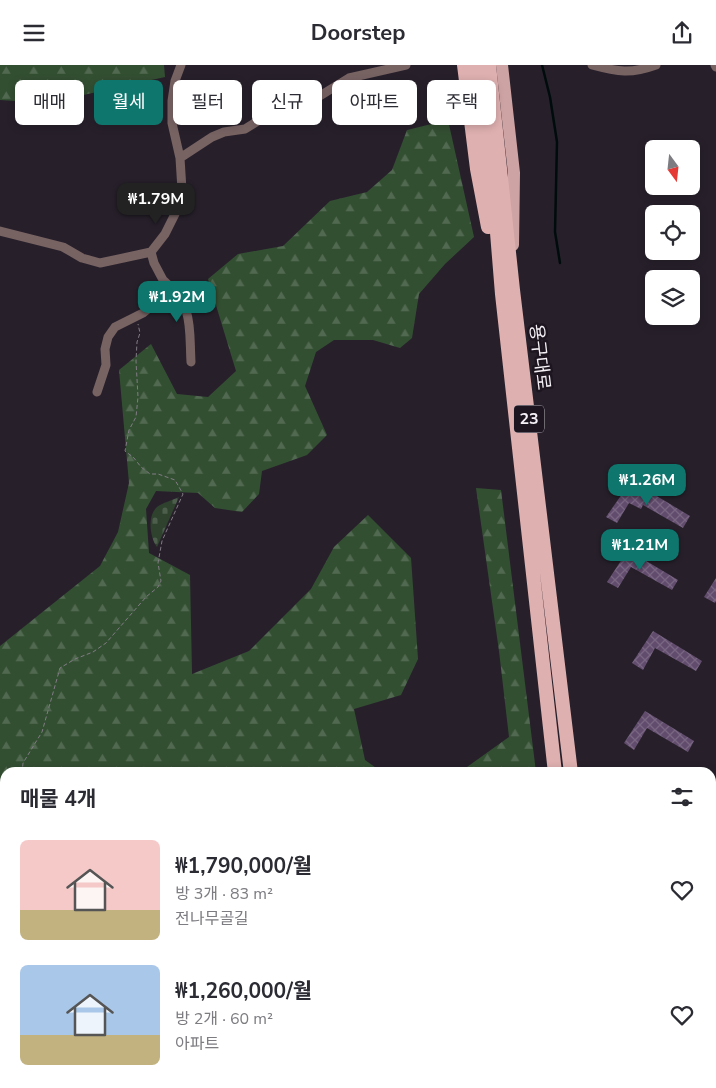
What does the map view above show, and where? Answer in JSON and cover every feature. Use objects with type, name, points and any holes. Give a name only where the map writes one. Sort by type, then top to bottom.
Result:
[{"type":"highway","points":[[464,65],[477,169],[507,292]]},
{"type":"highway","name":"용구대로","points":[[478,65],[494,208],[507,292],[570,767]]},
{"type":"highway","name":"용구대로","points":[[489,65],[507,292],[554,767]]},
{"type":"main road","points":[[502,65],[514,173],[507,292]]},
{"type":"street","points":[[0,231],[63,247],[82,258],[100,263],[151,252],[165,234],[175,214],[182,190],[180,158],[172,123],[172,101],[175,81],[181,65]]},
{"type":"street","points":[[180,158],[212,137],[224,132],[245,129],[280,107],[310,103],[349,78],[406,65]]},
{"type":"street","points":[[592,65],[627,72],[656,65]]},
{"type":"street","points":[[151,252],[154,263],[163,280],[181,298],[188,315],[191,362]]},
{"type":"street","points":[[97,392],[106,365],[105,349],[108,337],[116,327],[136,317],[150,307],[163,286],[163,280]]},
{"type":"path","points":[[23,767],[23,763],[42,732],[60,668],[106,643],[146,597],[158,587],[161,581],[158,563],[162,541],[183,494],[175,480],[150,474],[140,467],[126,451],[129,430],[136,417],[138,397],[136,361],[137,341],[140,333],[136,317]]},
{"type":"green space","points":[[0,65],[164,65],[165,77],[151,80],[94,80],[94,93],[84,95],[84,80],[15,80],[15,101],[0,100]]},
{"type":"green space","points":[[428,125],[449,125],[474,237],[445,264],[419,294],[412,338],[400,348],[373,340],[334,340],[316,352],[305,386],[327,435],[307,455],[262,471],[259,494],[242,512],[215,508],[198,493],[156,491],[146,509],[149,553],[190,575],[192,674],[249,651],[311,589],[334,547],[368,515],[411,558],[418,659],[401,695],[354,709],[365,760],[375,767],[0,767],[0,646],[100,566],[118,532],[129,483],[119,370],[151,344],[177,394],[208,397],[236,371],[208,279],[238,254],[283,246],[330,201],[367,192],[392,170],[407,130]]},
{"type":"green space","points":[[476,488],[501,490],[535,767],[467,767],[509,737]]},
{"type":"green space","points":[[179,497],[157,547],[151,527],[154,511],[157,507]]},
{"type":"building","points":[[629,484],[649,497],[650,492],[690,516],[683,528],[643,505],[641,509],[629,503],[617,523],[606,517]]},
{"type":"building","points":[[628,550],[678,580],[672,590],[631,567],[618,588],[607,582]]},
{"type":"building","points":[[716,578],[716,601],[715,603],[704,597]]},
{"type":"building","points":[[653,631],[702,661],[696,671],[655,648],[643,670],[632,663]]},
{"type":"building","points":[[645,711],[694,741],[688,752],[647,728],[634,750],[624,743]]},
{"type":"waterway","points":[[542,65],[550,97],[557,142],[555,232],[560,263]]}]
